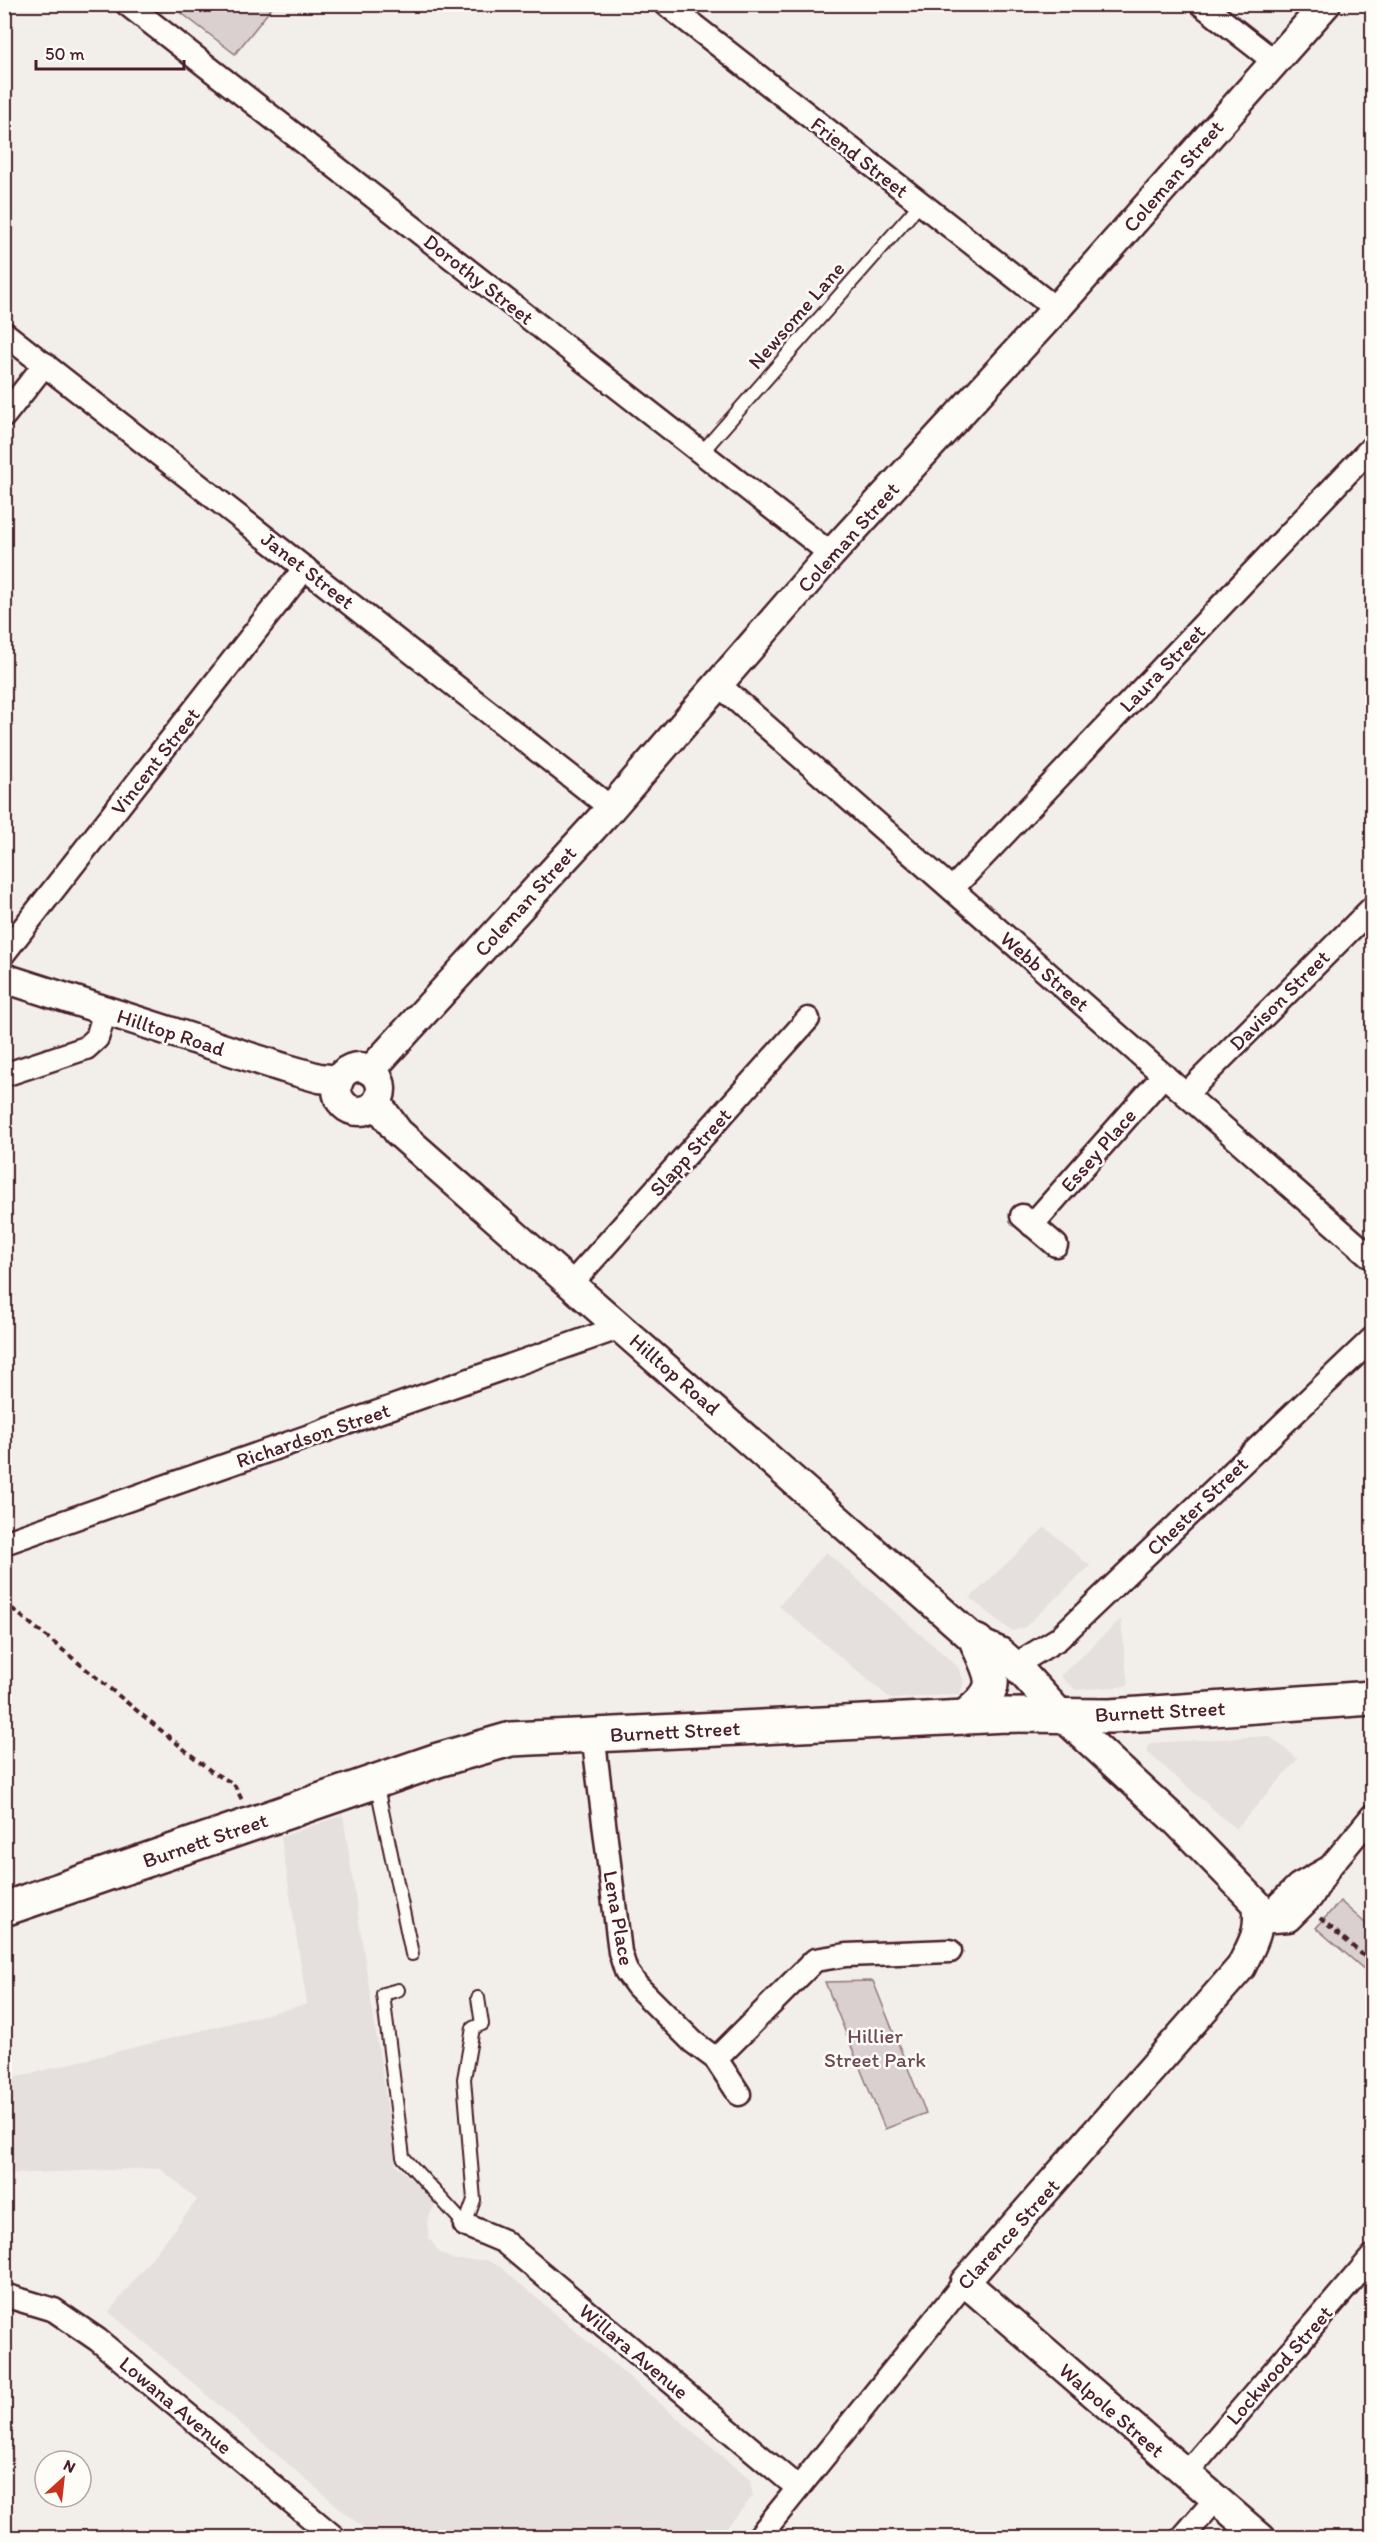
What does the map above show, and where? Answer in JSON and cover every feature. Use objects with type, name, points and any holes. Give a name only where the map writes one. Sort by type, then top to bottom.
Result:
[{"type":"main road","points":[[966,1717],[983,1703],[992,1686],[992,1676],[977,1642]]},
{"type":"main road","name":"Burnett Street","points":[[4,1909],[376,1781],[511,1739],[966,1717],[1110,1716],[1372,1698]]},
{"type":"street","name":"Dorothy Street","points":[[127,4],[831,554]]},
{"type":"street","name":"Friend Street","points":[[666,4],[1056,309]]},
{"type":"street","points":[[1201,4],[1274,61]]},
{"type":"street","name":"Coleman Street","points":[[370,1071],[611,808],[831,554],[1056,309],[1326,4]]},
{"type":"street","name":"Janet Street","points":[[4,333],[611,808]]},
{"type":"street","points":[[4,416],[45,364]]},
{"type":"street","name":"Laura Street","points":[[952,888],[1372,447]]},
{"type":"street","name":"Vincent Street","points":[[4,953],[305,568]]},
{"type":"street","name":"Webb Street","points":[[718,684],[1372,1258]]},
{"type":"street","name":"Davison Street","points":[[1186,1094],[1372,908]]},
{"type":"street","name":"Hilltop Road","points":[[4,978],[284,1068],[319,1078],[339,1080]]},
{"type":"street","points":[[4,1075],[86,1048],[96,1038],[105,1011]]},
{"type":"street","name":"Slapp Street","points":[[571,1284],[808,1019]]},
{"type":"street","points":[[363,1068],[370,1071],[376,1076],[381,1089],[376,1103],[364,1111],[349,1109],[341,1101],[337,1091],[339,1080],[350,1069],[363,1068]]},
{"type":"street","name":"Essey Place","points":[[1056,1245],[1027,1221],[1164,1075]]},
{"type":"street","name":"Hilltop Road","points":[[376,1103],[398,1132],[977,1642],[1025,1691],[1061,1715]]},
{"type":"street","name":"Richardson Street","points":[[4,1543],[621,1327]]},
{"type":"street","name":"Chester Street","points":[[1017,1667],[1025,1659],[1058,1639],[1372,1339]]},
{"type":"street","name":"Hilltop Road","points":[[977,1642],[1000,1652],[1034,1683],[1061,1715],[1177,1822],[1257,1904],[1268,1920]]},
{"type":"street","name":"Lena Place","points":[[593,1734],[620,1952],[626,1971],[636,1986],[693,2042],[716,2059],[739,2094]]},
{"type":"street","name":"Clarence Street","points":[[758,2538],[965,2282],[1241,1967],[1268,1920],[1298,1885],[1329,1868],[1372,1816]]},
{"type":"street","points":[[716,2059],[815,1960],[846,1955],[950,1951]]},
{"type":"street","name":"Willara Avenue","points":[[465,2225],[503,2241],[798,2488]]},
{"type":"street","name":"Lockwood Street","points":[[1186,2474],[1372,2257]]},
{"type":"street","name":"Walpole Street","points":[[965,2282],[1261,2538]]},
{"type":"street","name":"Lowana Avenue","points":[[4,2295],[54,2310],[98,2340],[335,2538]]},
{"type":"street","points":[[1182,2538],[1216,2499]]},
{"type":"lane","name":"Newsome Lane","points":[[702,452],[920,204]]},
{"type":"lane","points":[[376,1781],[412,1954]]},
{"type":"lane","points":[[398,1990],[383,1994],[403,2157],[465,2225],[474,2200],[465,2079],[473,2028],[482,2024],[478,1998]]},
{"type":"path","points":[[4,1602],[212,1772],[234,1784],[243,1804]]},
{"type":"path","points":[[1320,1918],[1372,1963]]},
{"type":"shaded area","points":[[1045,1527],[1090,1566],[1025,1627],[1014,1631],[970,1598]]},
{"type":"shaded area","points":[[826,1552],[957,1666],[964,1681],[960,1694],[891,1699],[779,1606]]},
{"type":"shaded area","points":[[1121,1619],[1128,1686],[1076,1690],[1060,1676]]},
{"type":"shaded area","points":[[1269,1736],[1298,1759],[1236,1829],[1147,1752],[1150,1743]]},
{"type":"shaded area","points":[[343,1815],[396,2165],[436,2202],[427,2221],[429,2238],[439,2252],[454,2260],[486,2260],[499,2266],[750,2480],[753,2496],[719,2537],[374,2537],[109,2312],[197,2200],[160,2168],[5,2174],[5,2080],[307,2004],[281,1837]]},
{"type":"green space","points":[[171,5],[274,5],[235,54]]},
{"type":"green space","points":[[1340,1901],[1372,1929],[1372,1976],[1316,1928]]},
{"type":"green space","name":"Hillier Street Park","points":[[873,1981],[926,2113],[885,2129],[825,1982]]}]
